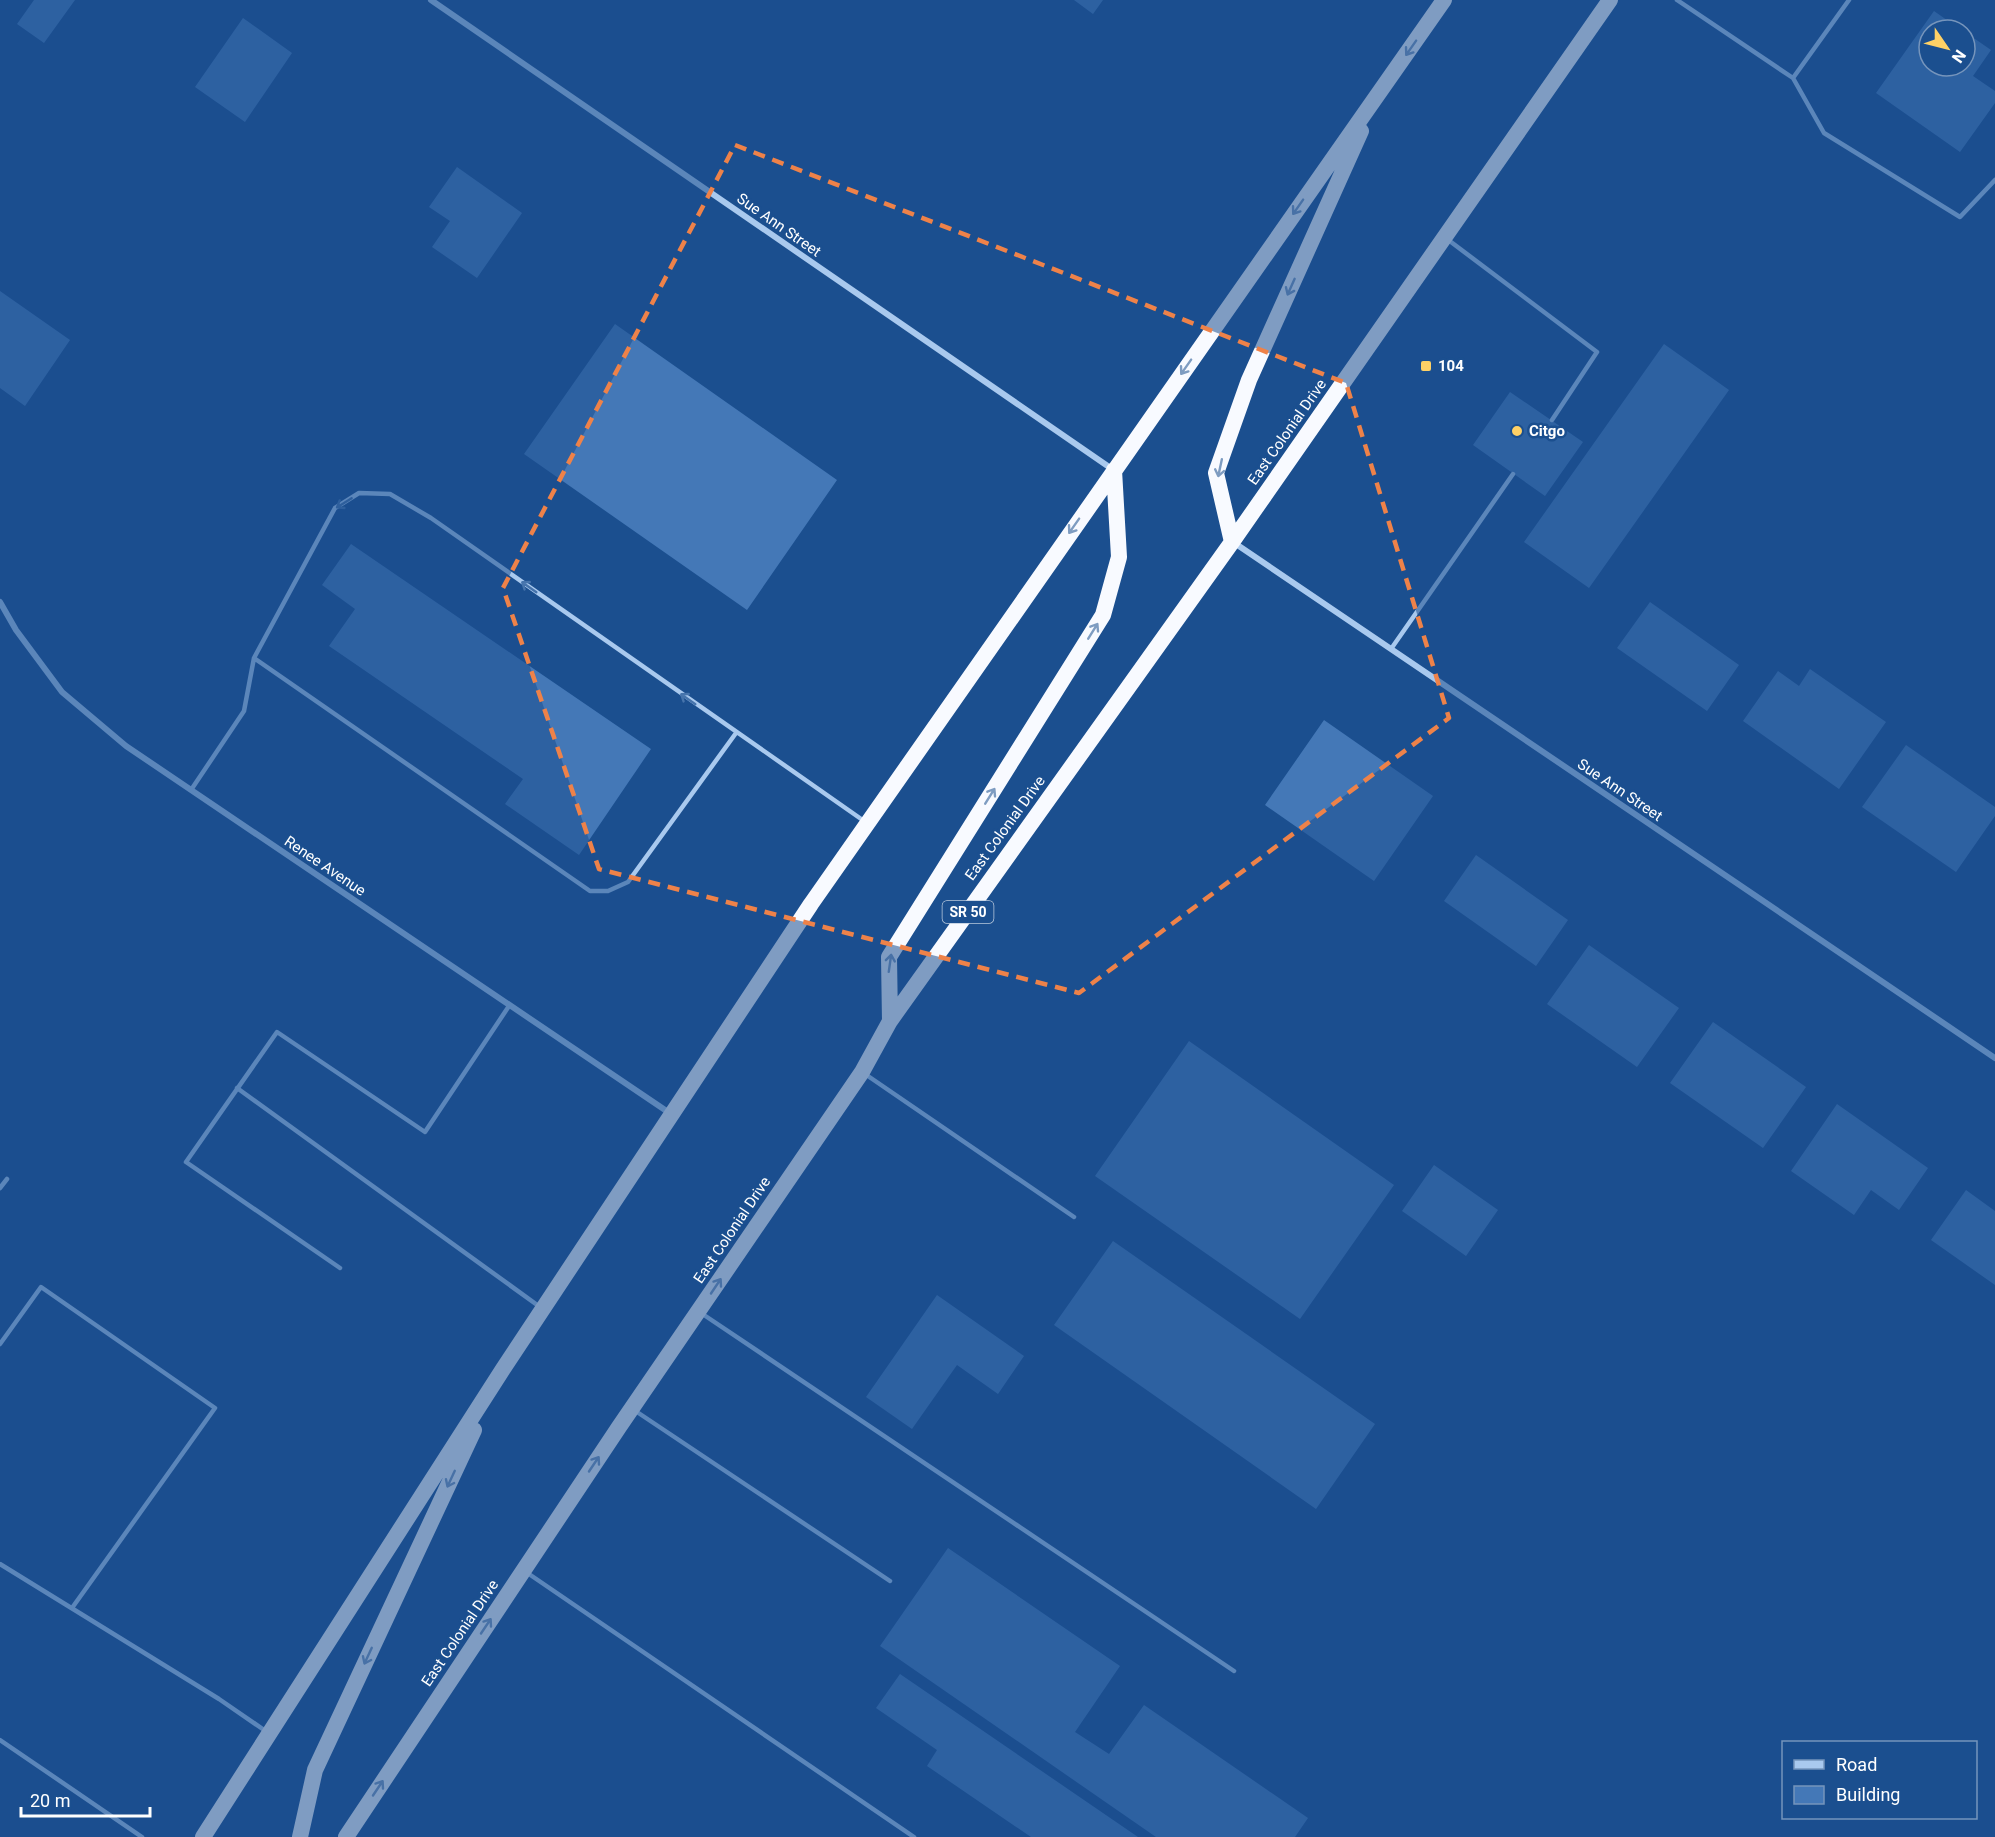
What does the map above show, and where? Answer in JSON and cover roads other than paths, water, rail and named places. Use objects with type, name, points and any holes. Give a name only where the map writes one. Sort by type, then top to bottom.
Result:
[{"type":"highway","points":[[203,1837],[542,1309],[867,823],[1444,0]]},
{"type":"highway","name":"East Colonial Drive","points":[[346,1837],[632,1408],[862,1072],[890,1021],[1232,542],[1610,0]]},
{"type":"highway","points":[[1232,542],[1216,473],[1249,381],[1375,100]]},
{"type":"highway","points":[[890,1021],[889,957],[1103,615],[1119,557],[1114,470]]},
{"type":"highway","points":[[300,1837],[315,1770],[503,1369]]},
{"type":"street","name":"Sue Ann Street","points":[[431,0],[1114,470]]},
{"type":"street","name":"Sue Ann Street","points":[[1232,542],[1995,1058]]},
{"type":"street","name":"Renee Avenue","points":[[0,602],[16,630],[62,692],[126,746],[671,1114]]},
{"type":"lane","points":[[1677,0],[1793,78],[1824,133],[1960,217],[1995,180]]},
{"type":"lane","points":[[1793,78],[1849,0]]},
{"type":"lane","points":[[1445,237],[1597,352],[1551,420]]},
{"type":"lane","points":[[1391,649],[1513,474]]},
{"type":"lane","points":[[191,790],[244,711],[254,658],[334,508],[359,493],[390,494],[431,518],[867,823]]},
{"type":"lane","points":[[254,658],[590,891],[608,891],[628,882],[736,732]]},
{"type":"lane","points":[[340,1268],[186,1162],[277,1032],[425,1132],[509,1006]]},
{"type":"lane","points":[[862,1072],[1074,1217]]},
{"type":"lane","points":[[237,1088],[542,1309]]},
{"type":"lane","points":[[0,1188],[7,1179]]},
{"type":"lane","points":[[0,1344],[41,1287],[215,1408],[72,1608]]},
{"type":"lane","points":[[698,1312],[1234,1671]]},
{"type":"lane","points":[[632,1408],[890,1581]]},
{"type":"lane","points":[[0,1564],[219,1699],[269,1733]]},
{"type":"lane","points":[[524,1570],[915,1837]]},
{"type":"lane","points":[[0,1740],[142,1837]]},
{"type":"place","name":"104","points":[[1426,366]]},
{"type":"place","name":"Citgo","points":[[1517,431]]}]
